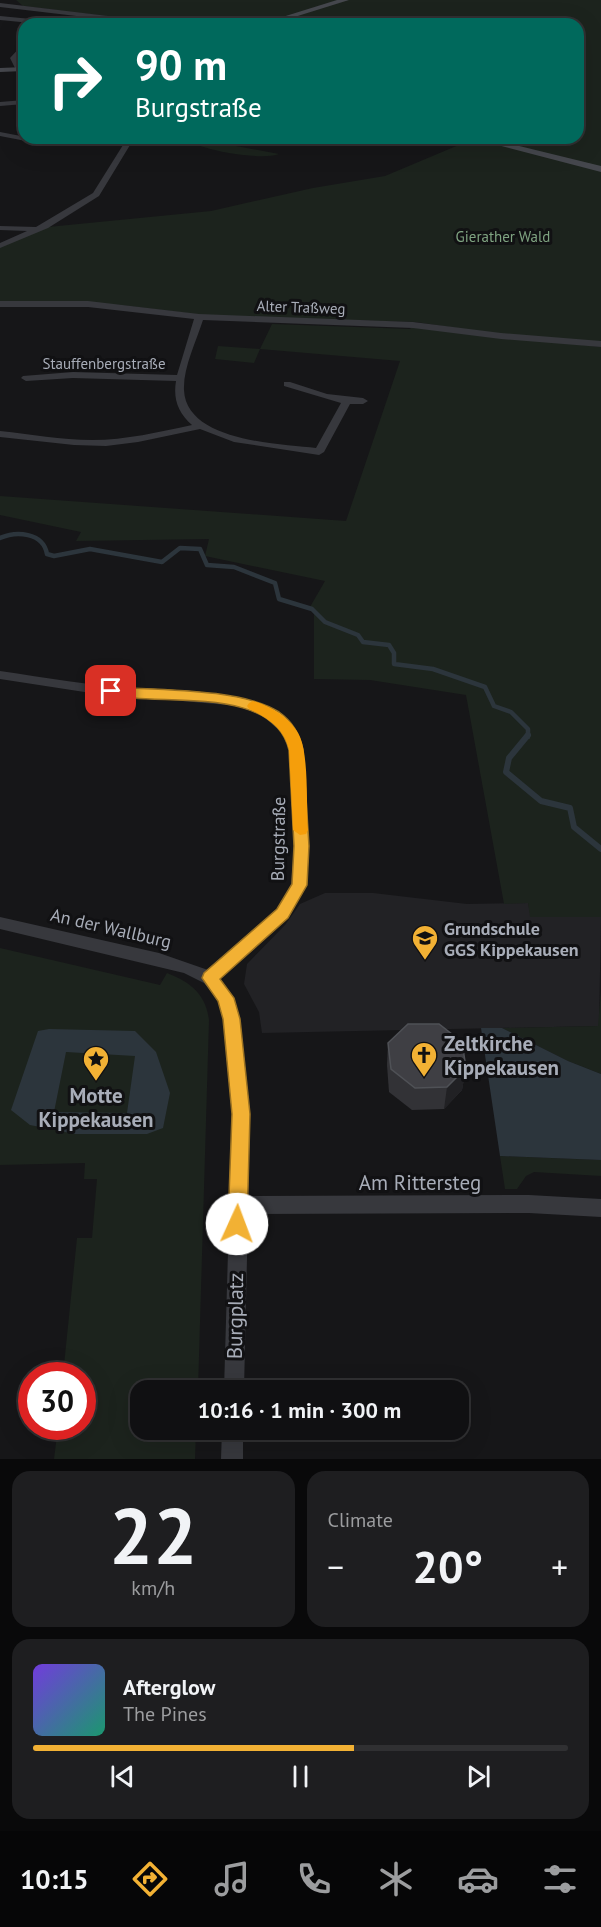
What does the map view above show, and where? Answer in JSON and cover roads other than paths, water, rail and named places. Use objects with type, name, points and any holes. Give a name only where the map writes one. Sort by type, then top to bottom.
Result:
[{"type":"main road","points":[[284,18],[345,0]]},
{"type":"main road","points":[[0,70],[18,69]]},
{"type":"main road","points":[[500,144],[601,169]]},
{"type":"street","points":[[0,5],[108,18]]},
{"type":"street","points":[[24,8],[30,18]]},
{"type":"street","points":[[0,18],[18,20]]},
{"type":"street","points":[[18,52],[13,58],[18,64]]},
{"type":"street","points":[[0,104],[18,102]]},
{"type":"street","points":[[0,134],[18,137]]},
{"type":"street","points":[[0,246],[53,221],[96,194],[127,144]]},
{"type":"street","points":[[0,228],[34,229]]},
{"type":"street","name":"Alter Traßweg","points":[[0,304],[88,304],[199,317],[413,325],[501,336],[601,344]]},
{"type":"street","points":[[199,317],[178,390],[182,405],[200,426],[237,441],[319,452],[347,401]]},
{"type":"street","name":"Stauffenbergstraße","points":[[26,378],[73,375],[182,378]]},
{"type":"street","points":[[286,384],[316,395],[347,401],[363,401]]},
{"type":"street","points":[[0,434],[75,442],[116,442],[200,426]]},
{"type":"street","name":"Burgstraße","points":[[0,675],[91,689],[239,702],[255,706],[275,716],[293,737],[296,750],[301,834],[299,885],[283,913],[210,978]]},
{"type":"street","name":"An der Wallburg","points":[[0,922],[159,959],[189,968],[210,978]]},
{"type":"street","points":[[210,978],[226,998],[231,1019],[241,1114],[238,1206]]},
{"type":"street","name":"Am Rittersteg","points":[[238,1206],[496,1204],[601,1208]]},
{"type":"street","name":"Burgplatz","points":[[234,1380],[238,1206]]},
{"type":"street","points":[[232,1459],[233,1440]]},
{"type":"waterway","points":[[0,538],[14,534],[35,537],[47,554],[54,556],[90,549],[162,562],[180,548],[200,549],[207,565],[234,567],[275,583],[279,599],[312,609],[325,622],[358,635],[363,642],[389,645],[394,653],[394,664],[433,669],[485,687],[494,706],[511,712],[528,729],[528,735]]},
{"type":"waterway","points":[[528,735],[509,758],[506,772],[541,801],[570,808],[574,827],[601,849]]},
{"type":"place","name":"Grundschule GGS Kippekausen","points":[[425,961]]},
{"type":"place","name":"Zeltkirche Kippekausen","points":[[424,1078]]},
{"type":"place","name":"Motte Kippekausen","points":[[96,1082]]},
{"type":"park label","name":"Gierather Wald","points":[[503,236]]}]
